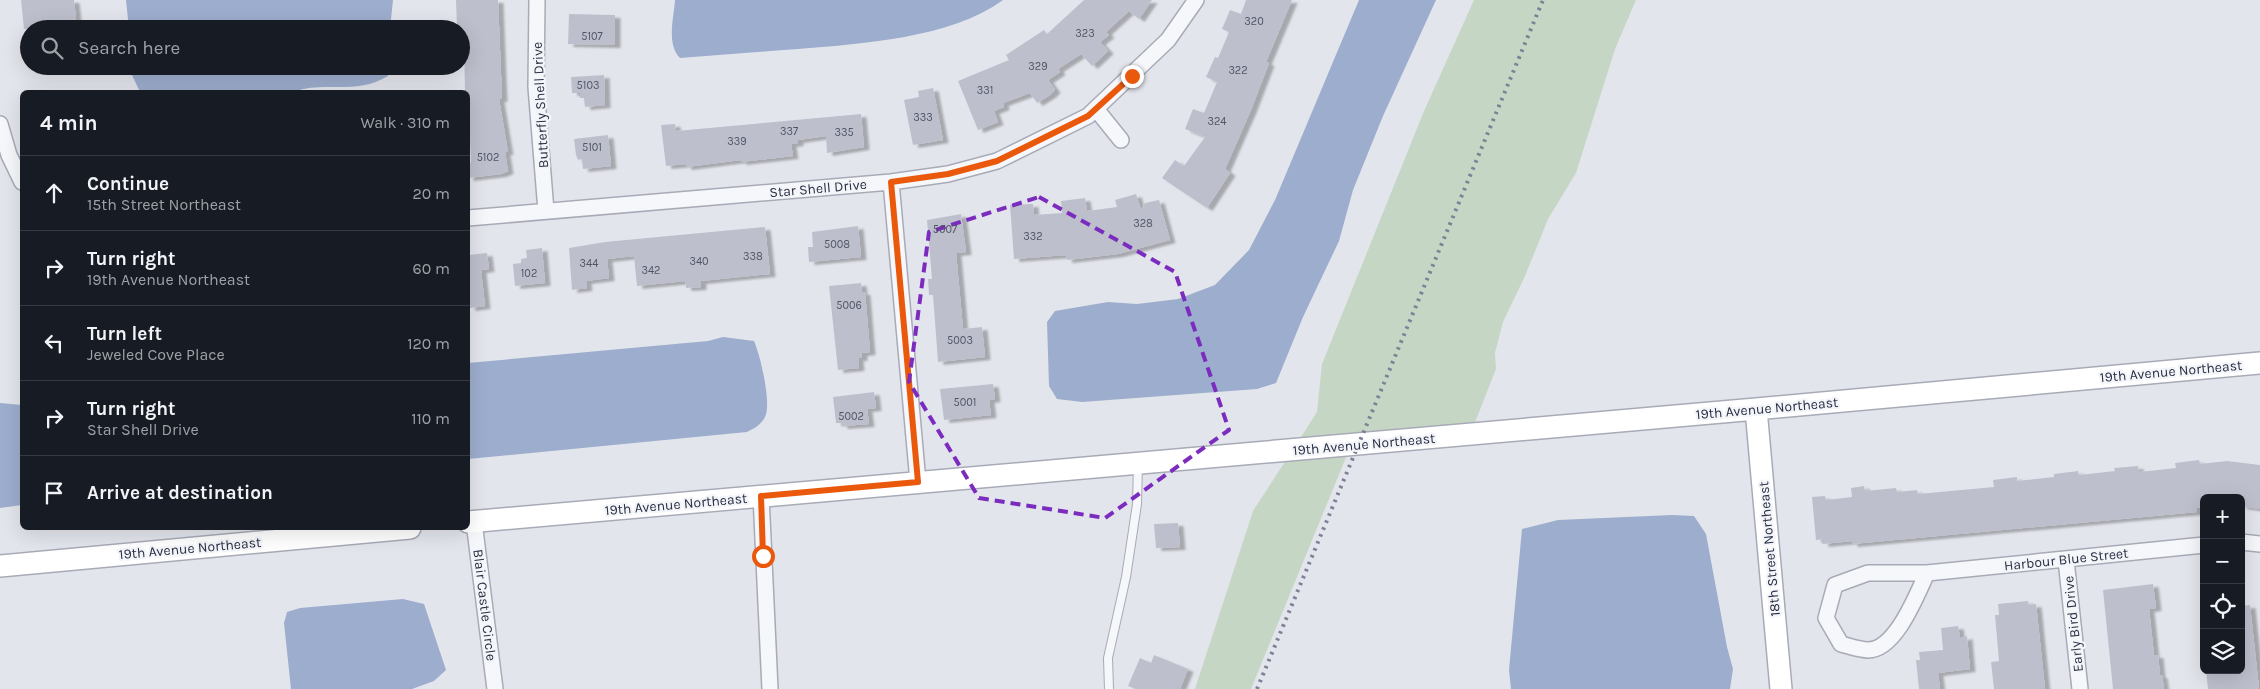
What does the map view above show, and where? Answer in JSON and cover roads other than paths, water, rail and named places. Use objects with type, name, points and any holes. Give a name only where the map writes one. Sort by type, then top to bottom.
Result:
[{"type":"street","name":"Butterfly Shell Drive","points":[[537,0],[536,88],[546,211]]},
{"type":"street","name":"Star Shell Drive","points":[[470,218],[891,182],[948,174],[997,161],[1088,116],[1168,40],[1196,0]]},
{"type":"street","points":[[1096,109],[1121,140]]},
{"type":"street","points":[[0,124],[20,178]]},
{"type":"street","points":[[891,182],[918,482]]},
{"type":"street","name":"19th Avenue Northeast","points":[[471,522],[2260,363]]},
{"type":"street","name":"18th Street Northeast","points":[[1756,409],[1781,689]]},
{"type":"street","points":[[761,496],[770,689]]},
{"type":"street","name":"Blair Castle Circle","points":[[471,522],[495,689]]},
{"type":"street","name":"19th Avenue Northeast","points":[[0,566],[388,530]]},
{"type":"street","points":[[2245,542],[2260,544]]},
{"type":"street","name":"Harbour Blue Street","points":[[1927,573],[1908,613],[1891,639],[1869,650],[1841,644],[1826,618],[1835,585],[1868,573],[1927,573],[2200,545]]},
{"type":"street","name":"Early Bird Drive","points":[[2066,560],[2080,689]]},
{"type":"lane","points":[[1109,689],[1108,658],[1126,577],[1137,504],[1138,464]]},
{"type":"water","points":[[126,0],[393,0],[391,20],[128,20]]},
{"type":"water","points":[[675,0],[1003,0],[982,13],[958,23],[905,37],[849,45],[680,58],[673,45],[672,38]]},
{"type":"water","points":[[1359,0],[1436,0],[1383,116],[1353,190],[1339,241],[1303,317],[1276,383],[1257,389],[1082,402],[1057,399],[1049,386],[1047,322],[1055,311],[1108,302],[1137,304],[1178,299],[1215,285],[1249,250],[1275,200]]},
{"type":"water","points":[[132,75],[388,75],[376,82],[363,85],[316,87],[301,90],[139,90]]},
{"type":"water","points":[[723,337],[754,341],[764,379],[767,401],[765,417],[755,428],[747,432],[470,459],[470,363],[708,341]]},
{"type":"water","points":[[0,403],[20,405],[20,505],[0,508]]},
{"type":"water","points":[[1672,515],[1694,516],[1706,534],[1727,647],[1733,669],[1730,689],[1511,689],[1509,670],[1522,529],[1558,520]]},
{"type":"water","points":[[403,599],[424,604],[446,670],[434,681],[412,689],[291,689],[284,623],[287,612],[300,608]]},
{"type":"railway","points":[[1257,689],[1543,0]]}]
